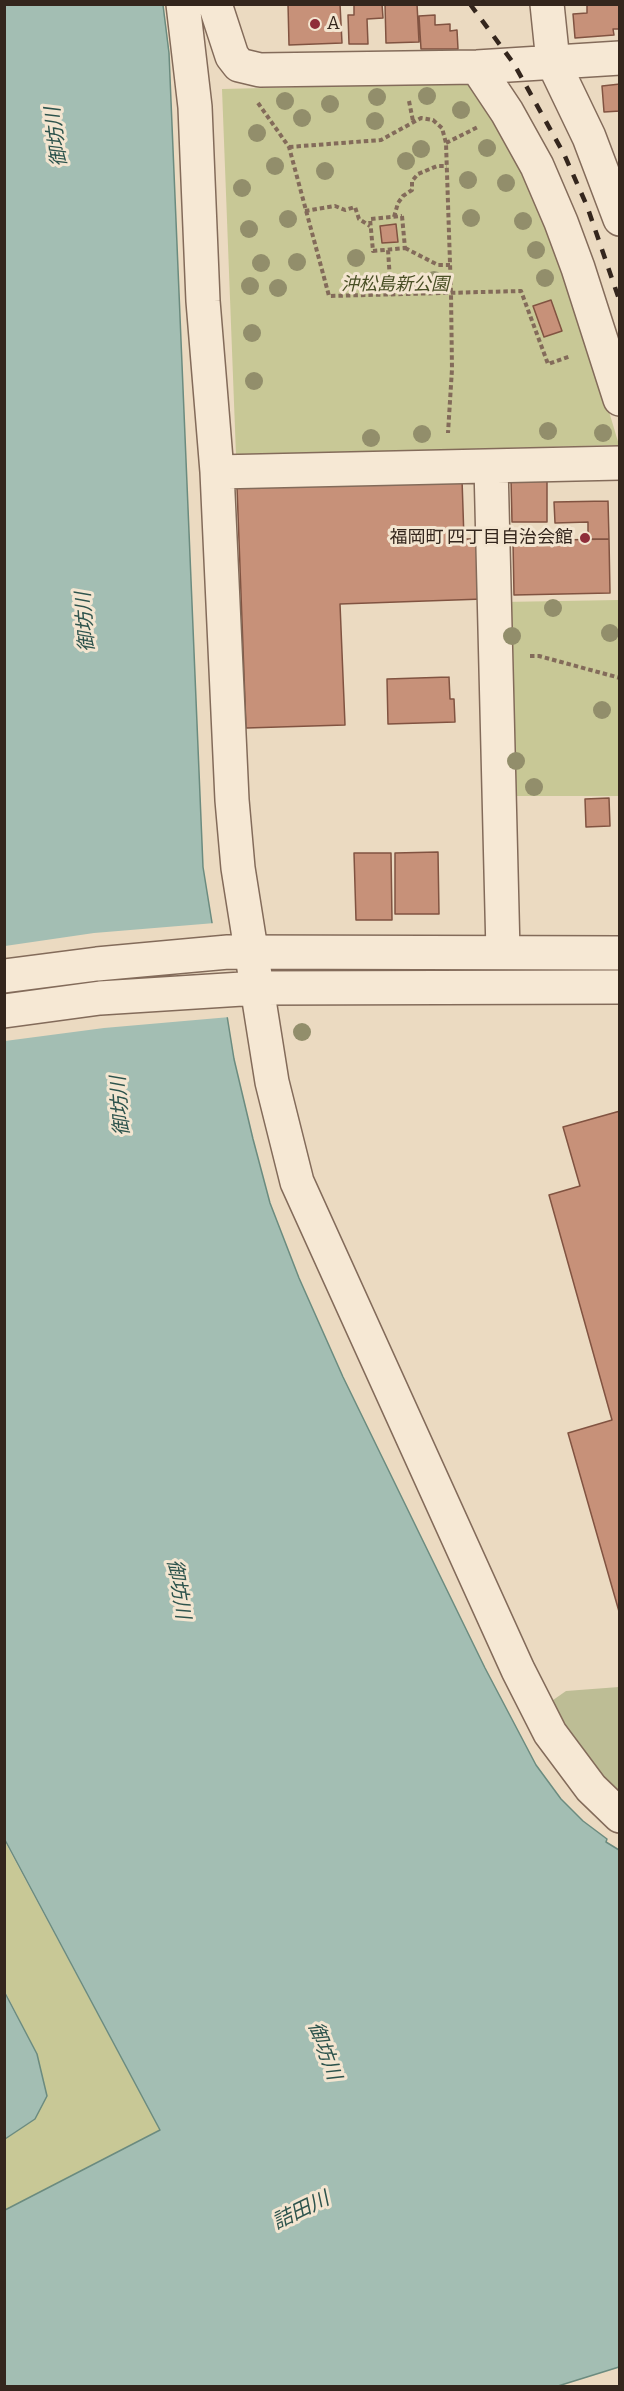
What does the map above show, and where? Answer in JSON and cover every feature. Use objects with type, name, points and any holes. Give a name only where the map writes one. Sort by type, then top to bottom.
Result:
[{"type":"street","points":[[183,4],[195,107],[203,301],[217,472],[232,800],[244,989],[272,1082],[297,1182],[528,1691],[550,1733],[591,1788],[620,1816]]},
{"type":"street","points":[[215,4],[232,56],[239,65],[249,69],[477,67],[620,58]]},
{"type":"street","points":[[547,4],[553,62],[589,137],[620,219]]},
{"type":"street","points":[[477,67],[507,112],[537,166],[579,267],[620,399]]},
{"type":"street","points":[[217,472],[620,463]]},
{"type":"street","points":[[491,466],[503,952]]},
{"type":"street","points":[[4,976],[108,962],[240,952],[620,953]]},
{"type":"street","points":[[4,1011],[123,996],[244,989],[620,987]]},
{"type":"path","points":[[249,69],[258,104],[290,147],[329,296],[521,291],[548,364],[603,346]]},
{"type":"path","points":[[290,147],[381,140],[421,118],[433,120],[442,128],[446,142],[451,293],[452,369],[447,420],[449,467]]},
{"type":"path","points":[[394,217],[398,203],[412,190],[412,181],[418,174],[437,166],[447,166]]},
{"type":"path","points":[[306,211],[334,206],[345,210],[355,207],[359,219],[371,226]]},
{"type":"path","points":[[405,248],[402,216],[370,219],[373,251],[405,248],[438,265],[450,265]]},
{"type":"path","points":[[388,250],[391,295]]},
{"type":"path","points":[[496,656],[539,656],[620,678]]},
{"type":"green space","name":"沖松島新公園","points":[[474,83],[527,173],[567,271],[619,445],[236,455],[222,89]]},
{"type":"green space","points":[[619,600],[619,796],[507,796],[502,602]]},
{"type":"green space","points":[[619,1687],[619,1802],[546,1705],[566,1691]]},
{"type":"green space","points":[[4,1840],[160,2130],[5,2210],[5,2139],[35,2119],[37,2054],[5,1991]]},
{"type":"water","points":[[5,5],[163,5],[169,53],[203,867],[234,1059],[253,1139],[270,1203],[299,1278],[343,1377],[485,1668],[536,1765],[561,1799],[583,1821],[607,1839],[606,1842],[619,1850],[619,2367],[558,2386],[5,2386],[5,2210],[160,2130],[5,1840]]},
{"type":"water","points":[[4,1991],[37,2054],[47,2096],[35,2119],[5,2139]]},
{"type":"pier","points":[[215,923],[230,1017],[104,1028],[5,1041],[5,946],[94,933]]},
{"type":"building","name":"A","points":[[288,4],[340,4],[342,43],[289,45]]},
{"type":"building","points":[[354,4],[382,4],[383,18],[367,19],[368,44],[349,44],[348,15],[354,15]]},
{"type":"building","points":[[385,4],[417,4],[419,42],[386,43]]},
{"type":"building","points":[[587,4],[620,4],[620,29],[613,29],[614,35],[575,38],[573,14],[587,13]]},
{"type":"building","points":[[435,15],[435,25],[450,24],[450,31],[457,30],[458,49],[421,49],[419,16]]},
{"type":"building","points":[[620,84],[620,111],[604,112],[602,86]]},
{"type":"building","points":[[396,224],[398,242],[382,243],[380,226]]},
{"type":"building","points":[[551,300],[562,331],[544,337],[533,306]]},
{"type":"building","points":[[462,479],[464,539],[481,539],[483,599],[340,604],[345,725],[246,728],[237,487]]},
{"type":"building","points":[[511,479],[547,479],[547,522],[512,522]]},
{"type":"building","points":[[608,501],[609,539],[588,539],[588,522],[555,523],[554,502]]},
{"type":"building","points":[[609,539],[610,593],[514,595],[513,541]]},
{"type":"building","points":[[449,677],[450,699],[454,699],[455,722],[388,724],[387,679]]},
{"type":"building","points":[[609,798],[610,826],[586,827],[585,799]]},
{"type":"building","points":[[438,852],[439,914],[395,914],[395,853]]},
{"type":"building","points":[[354,853],[391,853],[392,920],[356,920]]},
{"type":"building","points":[[620,1111],[620,1615],[568,1433],[612,1420],[549,1195],[580,1186],[563,1127]]},
{"type":"railway","points":[[470,4],[514,64],[564,154],[587,206],[620,302]]},
{"type":"place","name":"A","points":[[315,24]]},
{"type":"place","name":"福岡町 四丁目自治会館","points":[[585,538]]},
{"type":"water label","name":"御坊川","points":[[57,137]]},
{"type":"water label","name":"御坊川","points":[[86,622]]},
{"type":"water label","name":"御坊川","points":[[121,1106]]},
{"type":"water label","name":"御坊川","points":[[178,1589]]},
{"type":"water label","name":"御坊川","points":[[324,2051]]},
{"type":"water label","name":"詰田川","points":[[301,2211]]}]
